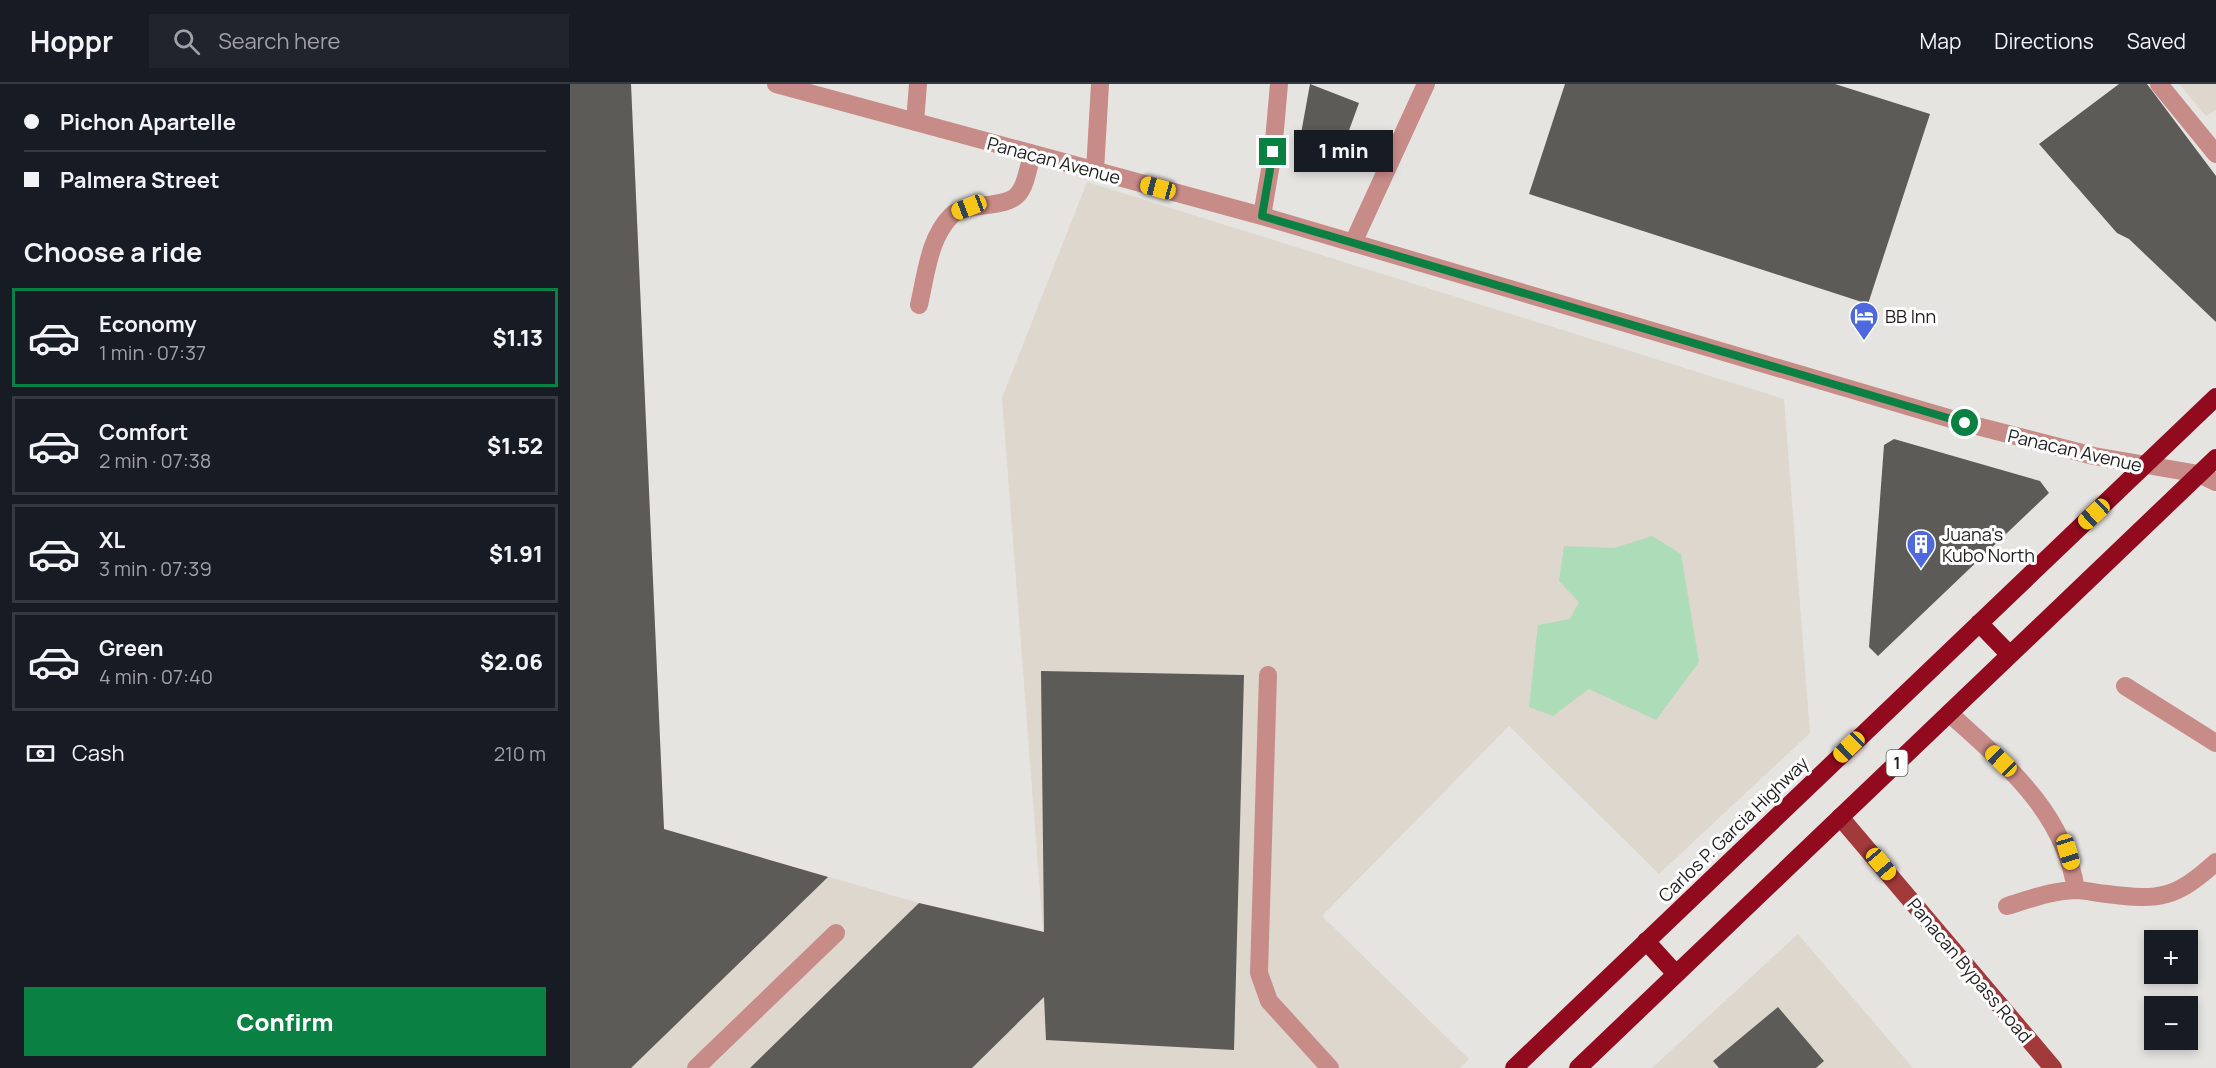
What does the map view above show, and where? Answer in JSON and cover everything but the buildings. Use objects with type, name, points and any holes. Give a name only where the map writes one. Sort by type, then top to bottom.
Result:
[{"type":"highway","name":"Carlos P. Garcia Highway","points":[[1514,1068],[2216,397]]},
{"type":"highway","name":"1","points":[[1578,1068],[2216,458]]},
{"type":"highway","points":[[1979,623],[2010,655]]},
{"type":"highway","points":[[1646,941],[1676,974]]},
{"type":"main road","name":"Panacan Bypass Road","points":[[1840,817],[2053,1068]]},
{"type":"street","points":[[915,122],[918,84]]},
{"type":"street","points":[[1095,171],[1100,84]]},
{"type":"street","points":[[1262,216],[1273,152],[1279,84]]},
{"type":"street","points":[[1353,243],[1426,84]]},
{"type":"street","points":[[2158,84],[2216,154]]},
{"type":"street","name":"Panacan Avenue","points":[[781,85],[1262,216],[1965,423],[2143,467],[2199,474],[2216,482]]},
{"type":"street","points":[[919,304],[932,248],[941,229],[954,214],[969,207],[1008,202],[1019,195],[1032,154]]},
{"type":"street","points":[[1268,675],[1259,973],[1269,1001],[1330,1068]]},
{"type":"street","points":[[2125,686],[2216,743]]},
{"type":"street","points":[[1949,713],[2001,761],[2047,812],[2068,852],[2076,890]]},
{"type":"street","points":[[2007,906],[2046,893],[2076,890],[2148,897],[2175,893],[2216,862]]},
{"type":"street","points":[[696,1068],[836,933]]},
{"type":"shaded area","points":[[631,84],[664,829],[919,903],[1043,931],[1002,398],[1087,182],[1784,399],[1810,733],[1659,874],[1509,726],[1322,916],[1469,1059],[1460,1068],[570,1068]]},
{"type":"shaded area","points":[[2179,84],[2216,84],[2216,110],[2206,116]]},
{"type":"shaded area","points":[[1798,934],[1913,1068],[1652,1068]]},
{"type":"green space","points":[[1652,536],[1681,554],[1699,662],[1656,720],[1589,689],[1553,716],[1529,707],[1538,625],[1570,619],[1579,602],[1559,581],[1564,546],[1614,548]]},
{"type":"place","name":"BB Inn","points":[[1864,342]]},
{"type":"place","name":"Juana's Kubo North","points":[[1921,570]]},
{"type":"route","points":[[1273,152],[1262,216],[1965,423]]}]
